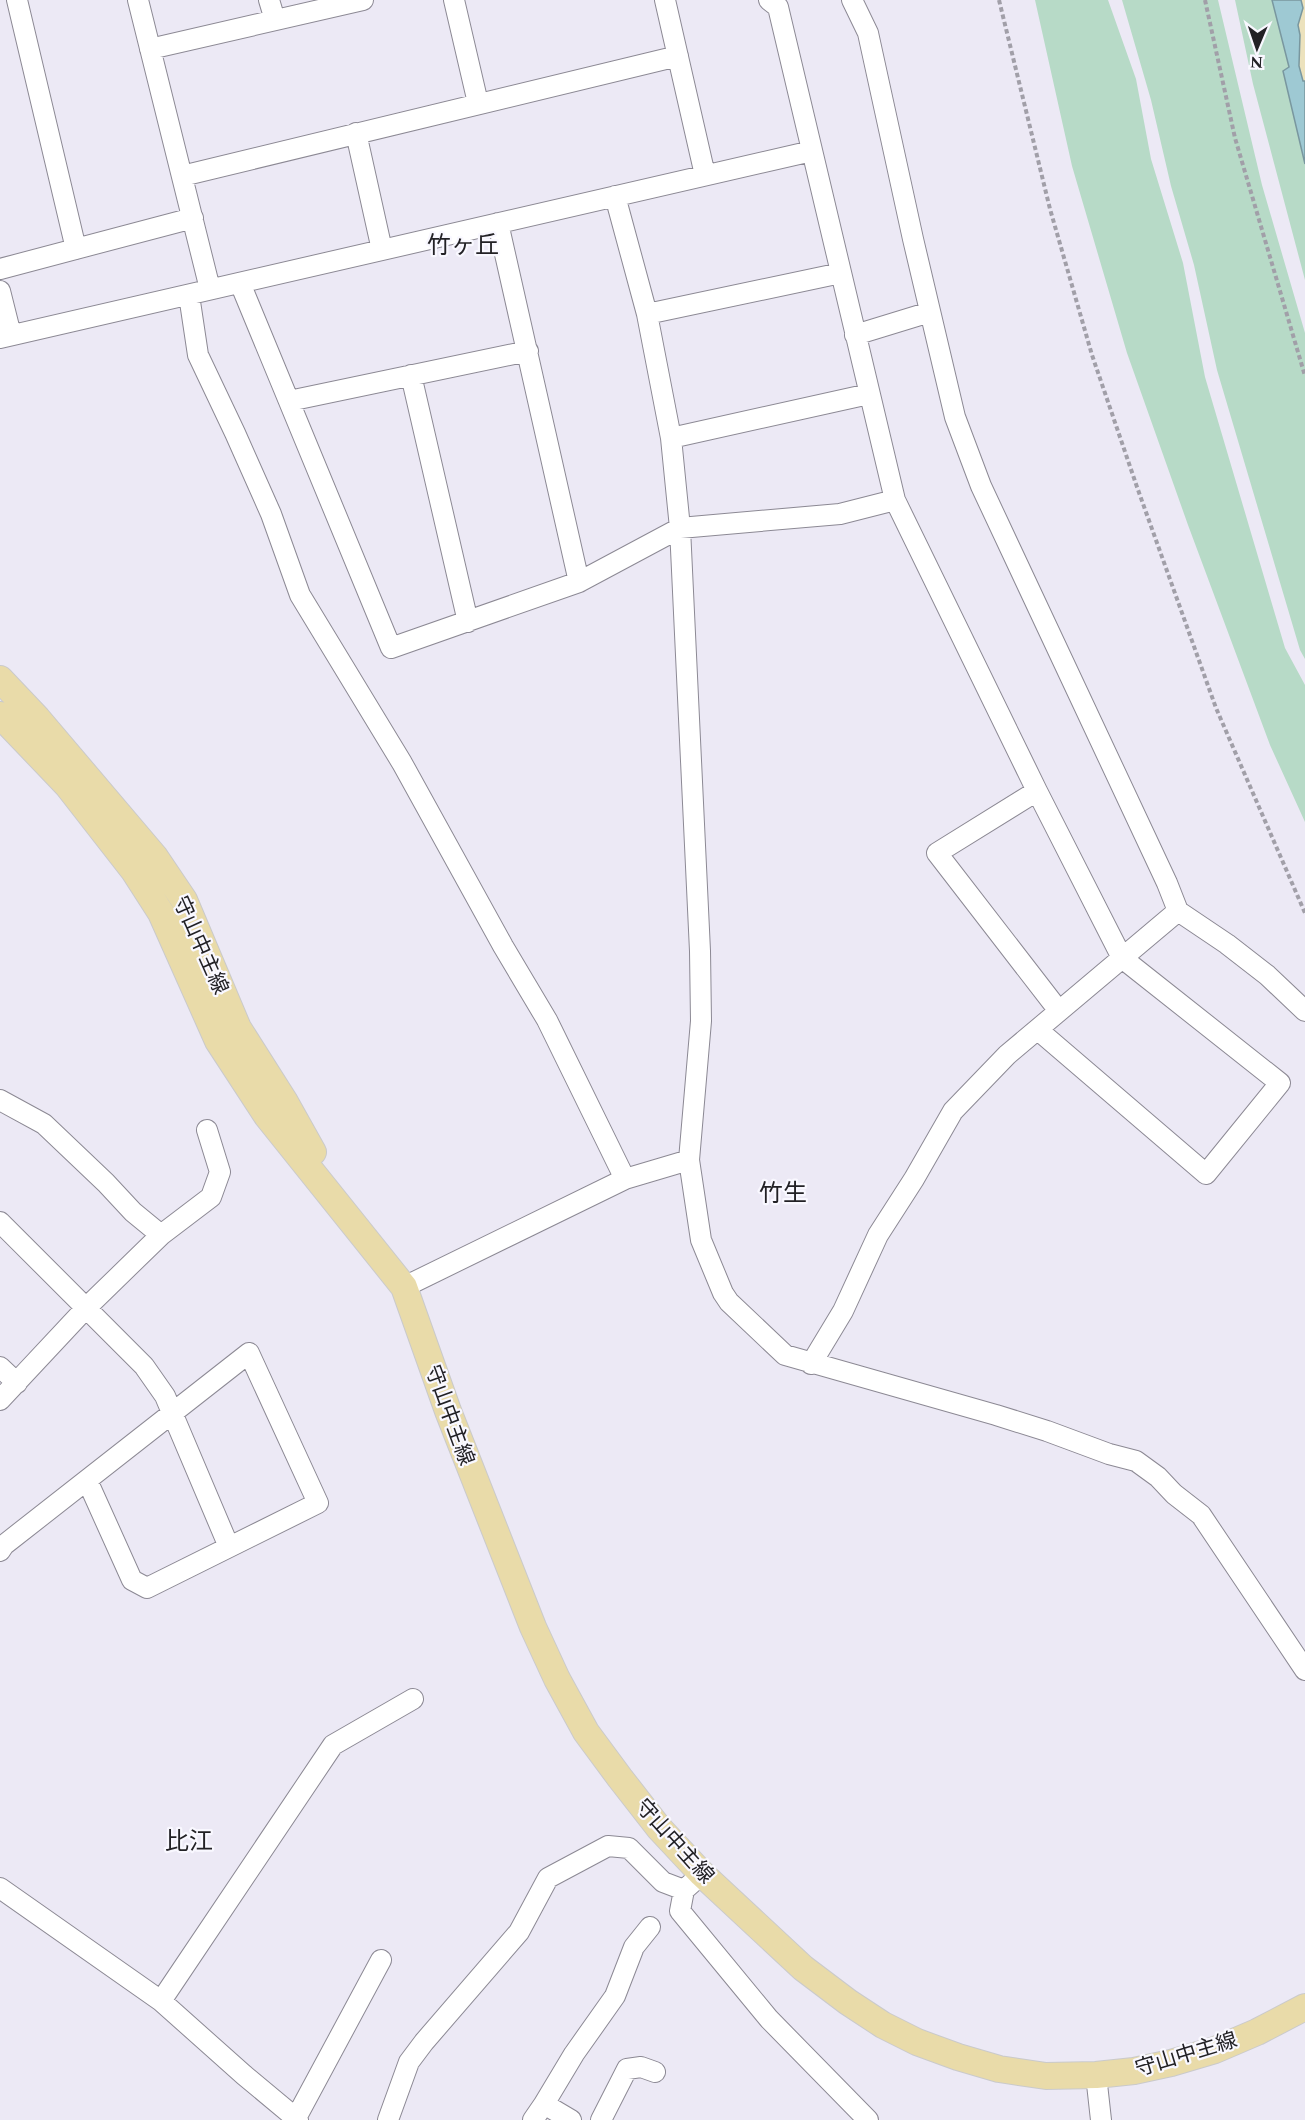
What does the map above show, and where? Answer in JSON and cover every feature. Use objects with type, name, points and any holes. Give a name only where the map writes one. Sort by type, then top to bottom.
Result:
[{"type":"main road","name":"守山中主線","points":[[0,679],[37,718],[155,857],[184,900],[238,1028],[285,1102],[343,1208]]},
{"type":"main road","name":"守山中主線","points":[[0,715],[67,785],[134,871],[161,913],[218,1041],[267,1116],[404,1287],[447,1412],[532,1627],[557,1679],[586,1732],[659,1828],[693,1882],[848,2002],[892,2029],[917,2042],[999,2069],[1046,2076],[1096,2075],[1143,2069],[1215,2050],[1257,2032],[1305,2007]]},
{"type":"street","points":[[17,0],[76,249]]},
{"type":"street","points":[[138,0],[210,289]]},
{"type":"street","points":[[269,0],[275,20]]},
{"type":"street","points":[[150,49],[363,0]]},
{"type":"street","points":[[454,0],[478,103]]},
{"type":"street","points":[[665,0],[705,175]]},
{"type":"street","points":[[770,0],[778,7],[895,500],[1037,791],[1122,958],[1280,1083],[1206,1174],[1038,1030]]},
{"type":"street","points":[[852,0],[868,33],[955,417],[981,486],[1178,911],[1259,969],[1305,1011]]},
{"type":"street","points":[[182,176],[678,56]]},
{"type":"street","points":[[356,133],[382,250]]},
{"type":"street","points":[[0,291],[6,337],[812,151]]},
{"type":"street","points":[[615,196],[647,314],[671,438],[680,528],[700,939],[701,1021],[689,1160],[701,1240],[723,1293],[738,1312],[785,1355],[996,1415],[1047,1431],[1109,1455],[1136,1461],[1201,1515],[1305,1670]]},
{"type":"street","points":[[0,269],[193,218]]},
{"type":"street","points":[[498,223],[579,582]]},
{"type":"street","points":[[647,314],[841,273]]},
{"type":"street","points":[[240,283],[391,648],[579,582],[680,528],[840,514],[895,500]]},
{"type":"street","points":[[189,295],[198,355],[271,514],[300,595],[402,763],[497,936],[547,1020],[626,1179]]},
{"type":"street","points":[[855,334],[930,312]]},
{"type":"street","points":[[289,401],[528,351]]},
{"type":"street","points":[[411,375],[468,622]]},
{"type":"street","points":[[671,438],[869,394]]},
{"type":"street","points":[[1037,791],[937,853],[1059,1011]]},
{"type":"street","points":[[811,1364],[843,1311],[878,1235],[914,1179],[953,1111],[1007,1055],[1178,911]]},
{"type":"street","points":[[0,1100],[44,1124],[133,1212],[161,1235]]},
{"type":"street","points":[[0,1400],[86,1308],[161,1235],[211,1197],[220,1172],[207,1130]]},
{"type":"street","points":[[404,1287],[626,1179],[689,1160]]},
{"type":"street","points":[[0,1222],[144,1366],[165,1396],[229,1547]]},
{"type":"street","points":[[1,1546],[249,1353],[318,1503],[147,1588],[132,1580],[87,1480]]},
{"type":"street","points":[[0,1367],[17,1383]]},
{"type":"street","points":[[161,2001],[333,1745],[413,1699]]},
{"type":"street","points":[[388,2120],[409,2062],[519,1932],[548,1878],[608,1846],[629,1848],[663,1882],[693,1882],[680,1911],[769,2019],[868,2120]]},
{"type":"street","points":[[0,1888],[161,2001],[297,2119],[381,1960]]},
{"type":"street","points":[[571,2120],[539,2112],[574,2054],[615,1996],[634,1947],[650,1927]]},
{"type":"street","points":[[601,2120],[627,2069],[641,2067],[655,2072]]},
{"type":"street","points":[[1096,2075],[1101,2120]]},
{"type":"path","points":[[999,0],[1050,209],[1096,366],[1216,708],[1305,913]]},
{"type":"path","points":[[1205,0],[1235,138],[1305,376]]},
{"type":"green space","points":[[1035,0],[1108,0],[1136,79],[1151,159],[1183,263],[1205,377],[1285,648],[1305,685],[1305,822],[1270,745],[1127,353],[1072,166]]},
{"type":"green space","points":[[1122,0],[1218,0],[1262,185],[1305,333],[1305,659],[1300,650],[1217,370],[1194,265]]},
{"type":"green space","points":[[1235,0],[1272,0],[1289,67],[1305,164],[1305,280],[1253,84]]},
{"type":"sand","points":[[1301,0],[1305,0],[1305,81],[1303,81],[1299,66],[1300,35],[1297,25],[1303,8]]},
{"type":"water","points":[[1272,0],[1301,0],[1303,8],[1298,25],[1299,66],[1303,81],[1305,81],[1305,164],[1283,71],[1289,67]]},
{"type":"district","name":"竹ヶ丘","points":[[463,245]]},
{"type":"district","name":"竹生","points":[[783,1193]]},
{"type":"district","name":"比江","points":[[189,1841]]}]
